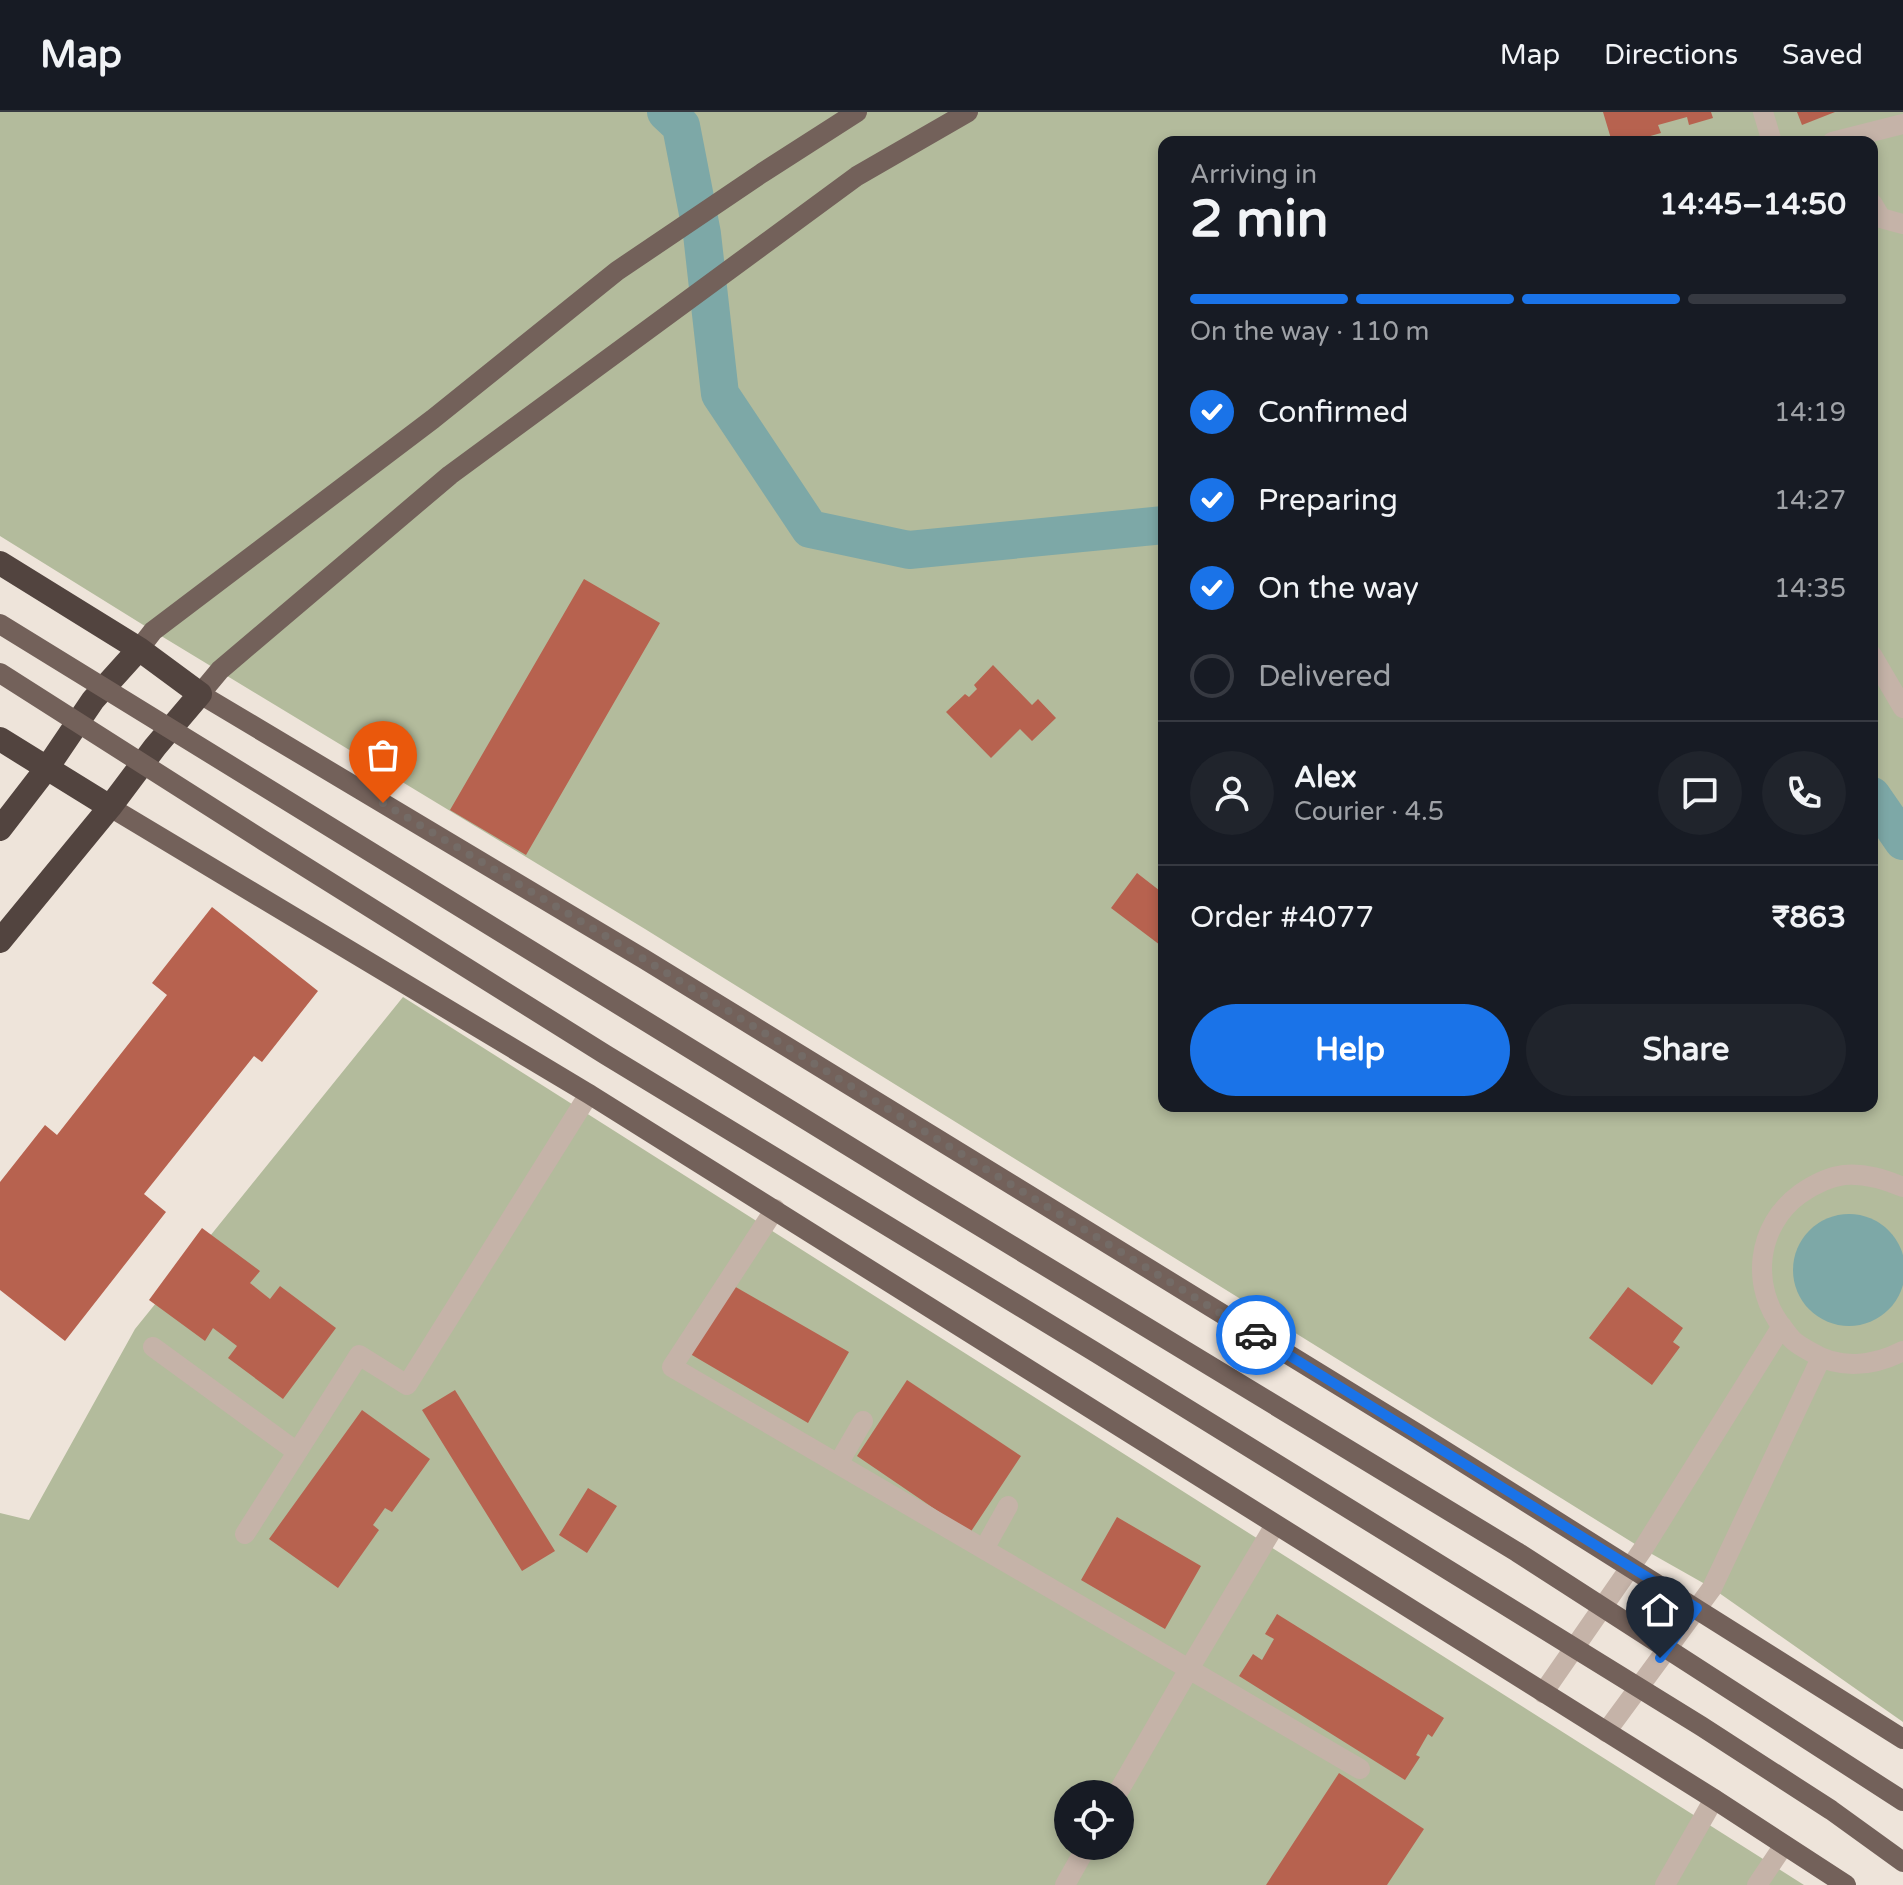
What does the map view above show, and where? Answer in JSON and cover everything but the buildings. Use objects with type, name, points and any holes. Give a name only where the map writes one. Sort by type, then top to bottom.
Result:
[{"type":"highway","points":[[0,563],[139,649],[200,694],[0,941]]},
{"type":"highway","points":[[0,829],[47,768],[93,700],[139,649]]},
{"type":"highway","points":[[0,739],[110,807]]},
{"type":"main road","points":[[139,649],[153,631],[433,419],[617,271],[857,112]]},
{"type":"main road","points":[[968,112],[857,176],[450,475],[220,670],[200,694],[644,959],[1404,1426],[1903,1739]]},
{"type":"main road","points":[[0,624],[938,1201],[1517,1552],[1903,1801]]},
{"type":"main road","points":[[0,673],[606,1055],[1701,1726],[1831,1810],[1903,1862]]},
{"type":"main road","points":[[110,807],[775,1209],[1846,1885]]},
{"type":"street","points":[[1763,112],[1770,136]]},
{"type":"street","points":[[1858,136],[1903,124]]},
{"type":"street","points":[[1878,213],[1881,218],[1903,224]]},
{"type":"street","points":[[1878,665],[1903,708]]},
{"type":"street","points":[[245,1534],[359,1355],[407,1385],[589,1094]]},
{"type":"street","points":[[1903,1187],[1873,1176],[1843,1175],[1814,1184],[1789,1202],[1771,1226],[1762,1255],[1762,1285],[1773,1316],[1793,1341],[1821,1358],[1852,1365],[1884,1361],[1903,1351]]},
{"type":"street","points":[[775,1209],[672,1367],[1360,1769]]},
{"type":"street","points":[[1543,1693],[1630,1567],[1782,1326]]},
{"type":"street","points":[[153,1347],[297,1452]]},
{"type":"street","points":[[1606,1732],[1712,1588],[1821,1358]]},
{"type":"street","points":[[838,1464],[863,1421]]},
{"type":"street","points":[[984,1549],[1008,1506]]},
{"type":"street","points":[[1125,1780],[1275,1525]]},
{"type":"street","points":[[1665,1885],[1714,1799]]},
{"type":"street","points":[[1757,1885],[1784,1845]]},
{"type":"street","points":[[1065,1885],[1079,1860]]},
{"type":"green space","points":[[0,112],[1903,112],[1903,1722],[1712,1588],[1643,1549],[645,929],[0,536]]},
{"type":"green space","points":[[403,997],[1804,1885],[0,1885],[0,1513],[29,1520],[135,1329]]},
{"type":"water","points":[[1838,1215],[1860,1215],[1880,1224],[1904,1259],[1904,1281],[1895,1301],[1880,1316],[1860,1325],[1838,1325],[1818,1316],[1803,1301],[1794,1281],[1794,1259],[1803,1239],[1818,1224]]},
{"type":"waterway","points":[[666,112],[681,126],[702,234],[720,394],[810,529],[909,550],[1158,526]]},
{"type":"waterway","points":[[1878,805],[1903,841]]},
{"type":"way so far","points":[[383,803],[644,959],[1256,1335]]},
{"type":"route","points":[[1256,1335],[1697,1608],[1660,1658]]}]
